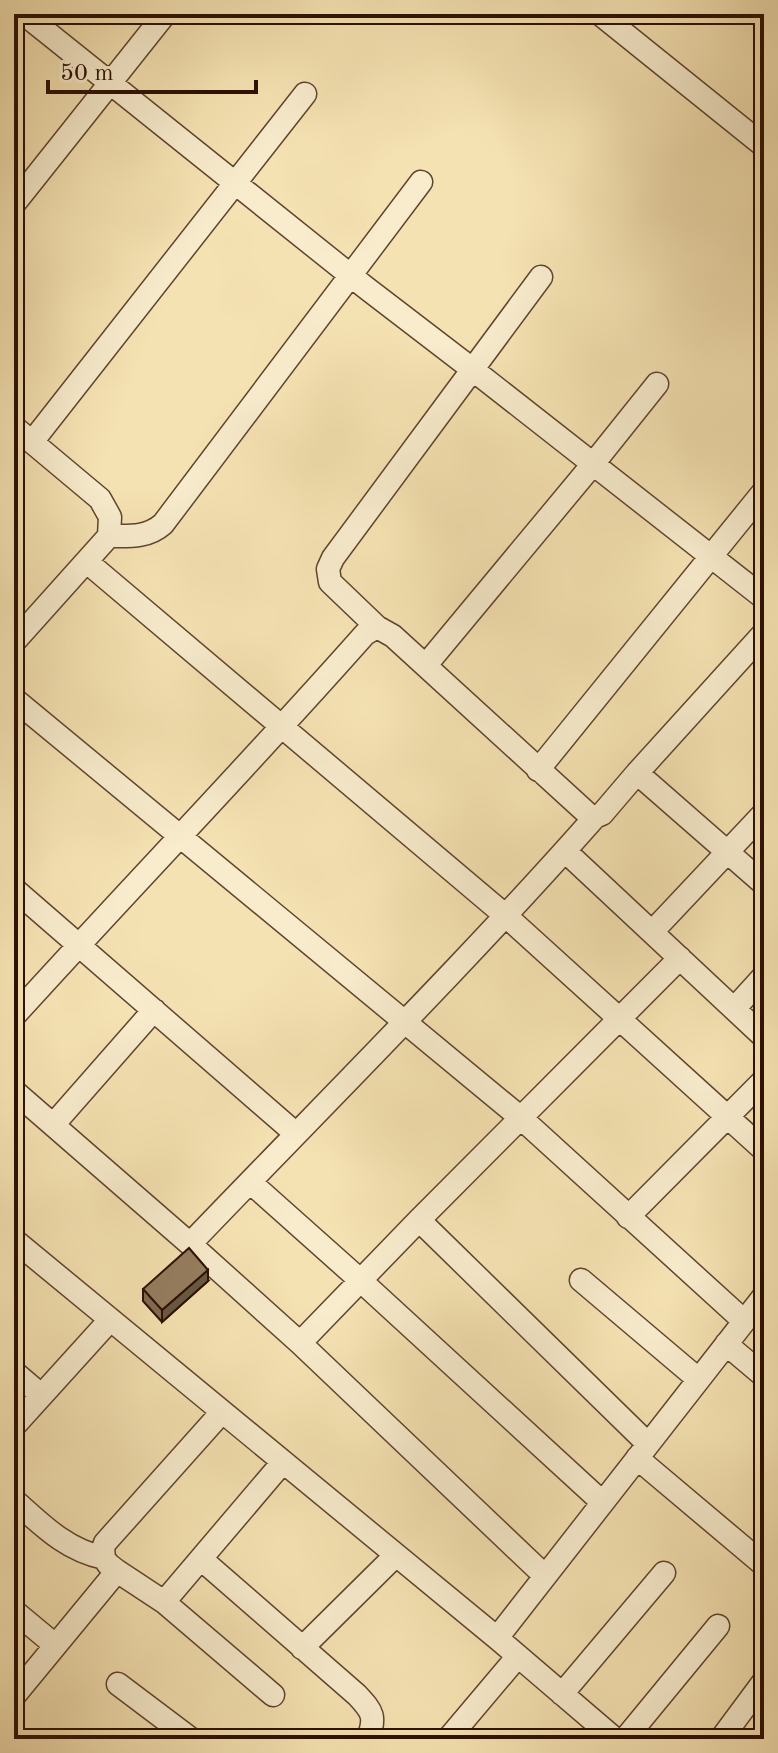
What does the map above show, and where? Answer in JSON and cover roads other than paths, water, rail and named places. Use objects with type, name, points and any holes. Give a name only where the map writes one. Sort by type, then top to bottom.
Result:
[{"type":"street","points":[[24,14],[350,276],[764,598]]},
{"type":"street","points":[[14,204],[165,14]]},
{"type":"street","points":[[600,14],[764,146]]},
{"type":"street","points":[[32,442],[305,94]]},
{"type":"street","points":[[109,536],[146,535],[163,524],[421,182]]},
{"type":"street","points":[[541,277],[333,558],[328,569],[330,582],[377,627],[393,636],[538,770],[595,817]]},
{"type":"street","points":[[426,665],[657,384]]},
{"type":"street","points":[[14,427],[100,499],[110,517],[109,536],[15,640]]},
{"type":"street","points":[[538,770],[764,491]]},
{"type":"street","points":[[87,562],[506,916],[764,1150]]},
{"type":"street","points":[[14,1016],[282,728],[365,634],[377,627]]},
{"type":"street","points":[[190,1244],[506,916],[595,817],[602,814],[764,633]]},
{"type":"street","points":[[14,699],[521,1118],[744,1321]]},
{"type":"street","points":[[637,773],[764,884]]},
{"type":"street","points":[[652,932],[764,813]]},
{"type":"street","points":[[565,851],[764,1037]]},
{"type":"street","points":[[14,889],[295,1133]]},
{"type":"street","points":[[300,1343],[680,958]]},
{"type":"street","points":[[734,1009],[764,976]]},
{"type":"street","points":[[53,1125],[154,1010]]},
{"type":"street","points":[[628,1217],[764,1080]]},
{"type":"street","points":[[14,1091],[300,1343],[545,1576]]},
{"type":"street","points":[[250,1182],[602,1502]]},
{"type":"street","points":[[419,1220],[642,1451],[764,1565]]},
{"type":"street","points":[[14,1240],[615,1739]]},
{"type":"street","points":[[581,1280],[698,1379]]},
{"type":"street","points":[[497,1638],[764,1296]]},
{"type":"street","points":[[14,1426],[110,1320]]},
{"type":"street","points":[[726,1344],[764,1376]]},
{"type":"street","points":[[14,1372],[41,1395]]},
{"type":"street","points":[[110,1565],[103,1549],[105,1543],[222,1412]]},
{"type":"street","points":[[164,1602],[283,1462]]},
{"type":"street","points":[[14,1500],[64,1543],[110,1565],[164,1602],[273,1695]]},
{"type":"street","points":[[302,1648],[396,1555]]},
{"type":"street","points":[[201,1559],[370,1708],[374,1723],[368,1739]]},
{"type":"street","points":[[14,1696],[55,1645],[110,1565]]},
{"type":"street","points":[[562,1694],[664,1573]]},
{"type":"street","points":[[14,1611],[55,1645]]},
{"type":"street","points":[[625,1739],[718,1626]]},
{"type":"street","points":[[448,1739],[518,1656]]},
{"type":"street","points":[[721,1739],[764,1681]]},
{"type":"street","points":[[118,1684],[191,1739]]}]
